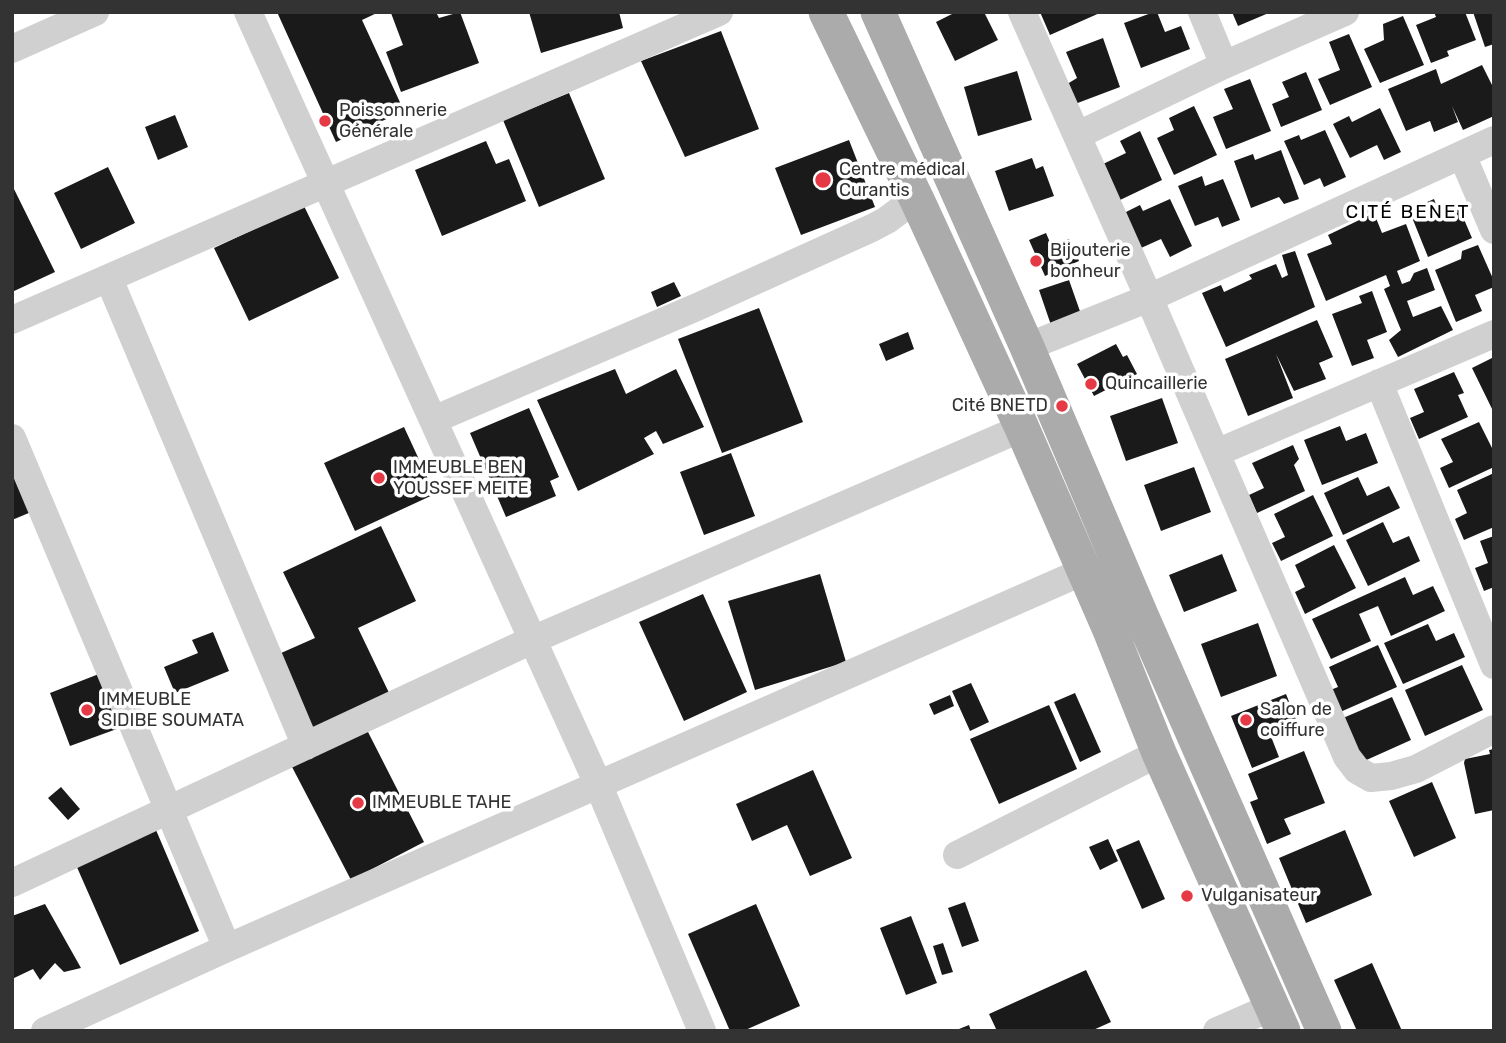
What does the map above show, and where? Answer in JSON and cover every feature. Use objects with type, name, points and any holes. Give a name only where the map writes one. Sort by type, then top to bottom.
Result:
[{"type":"main road","points":[[826,12],[918,202],[1022,428],[1159,753],[1278,1019]]},
{"type":"main road","points":[[878,12],[1027,347],[1324,1031]]},
{"type":"street","points":[[12,49],[95,12]]},
{"type":"street","points":[[248,12],[598,784],[702,1031]]},
{"type":"street","points":[[12,320],[719,12]]},
{"type":"street","points":[[1022,12],[1078,135],[1347,757],[1357,770],[1371,778],[1391,776],[1416,769],[1494,729]]},
{"type":"street","points":[[1202,12],[1224,65]]},
{"type":"street","points":[[1078,135],[1224,65],[1345,12]]},
{"type":"street","points":[[1027,347],[1149,298],[1494,141]]},
{"type":"street","points":[[1462,155],[1494,230]]},
{"type":"street","points":[[433,420],[709,302],[872,228],[902,208],[918,202]]},
{"type":"street","points":[[109,279],[306,746]]},
{"type":"street","points":[[1216,453],[1494,334]]},
{"type":"street","points":[[1379,383],[1494,664]]},
{"type":"street","points":[[12,883],[532,640],[1022,428]]},
{"type":"street","points":[[12,438],[227,948]]},
{"type":"street","points":[[45,1031],[227,948],[1084,571]]},
{"type":"street","points":[[957,855],[1159,753]]},
{"type":"street","points":[[1217,1031],[1278,1019]]},
{"type":"building","points":[[277,12],[379,12],[362,20],[404,111],[336,142]]},
{"type":"building","points":[[436,12],[439,18],[460,12],[479,63],[401,92],[386,52],[403,45],[391,13]]},
{"type":"building","points":[[529,12],[619,12],[623,28],[541,53]]},
{"type":"building","points":[[956,12],[984,12],[998,40],[955,61],[936,22]]},
{"type":"building","points":[[1040,12],[1102,12],[1050,35]]},
{"type":"building","points":[[1157,12],[1165,32],[1181,26],[1190,49],[1141,68],[1124,23]]},
{"type":"building","points":[[1232,12],[1271,12],[1238,26]]},
{"type":"building","points":[[1434,12],[1465,12],[1476,40],[1447,51],[1449,56],[1431,63],[1416,25],[1436,17]]},
{"type":"building","points":[[1473,12],[1494,12],[1494,44],[1485,47]]},
{"type":"building","points":[[1403,16],[1424,65],[1380,83],[1364,49],[1384,40],[1383,24]]},
{"type":"building","points":[[721,31],[759,129],[685,157],[641,61]]},
{"type":"building","points":[[1349,34],[1372,87],[1330,105],[1318,79],[1340,70],[1329,42]]},
{"type":"building","points":[[1103,38],[1120,87],[1067,107],[1059,89],[1077,78],[1066,52]]},
{"type":"building","points":[[1482,65],[1494,89],[1494,116],[1463,130],[1452,106],[1458,122],[1434,132],[1430,121],[1406,131],[1388,89],[1436,69],[1441,84]]},
{"type":"building","points":[[1017,71],[1032,120],[978,136],[964,87]]},
{"type":"building","points":[[1306,72],[1322,110],[1281,127],[1272,104],[1289,97],[1282,82]]},
{"type":"building","points":[[1250,79],[1271,131],[1226,149],[1213,117],[1233,109],[1224,89]]},
{"type":"building","points":[[569,93],[605,179],[539,207],[503,120]]},
{"type":"building","points":[[1194,106],[1217,155],[1174,175],[1157,138],[1174,130],[1169,118]]},
{"type":"building","points":[[1380,108],[1401,152],[1384,160],[1377,145],[1350,158],[1333,124],[1349,116],[1352,122]]},
{"type":"building","points":[[175,115],[188,147],[158,160],[145,127]]},
{"type":"building","points":[[1325,130],[1346,177],[1324,187],[1320,178],[1304,185],[1284,141],[1299,135],[1301,140]]},
{"type":"building","points":[[1140,131],[1162,180],[1120,200],[1103,164],[1126,153],[1120,141]]},
{"type":"building","points":[[849,140],[875,207],[801,235],[775,168]]},
{"type":"building","points":[[486,141],[496,164],[509,159],[526,201],[442,236],[415,170]]},
{"type":"building","points":[[1281,150],[1299,199],[1284,204],[1279,197],[1251,208],[1234,161],[1253,154],[1255,160]]},
{"type":"building","points":[[1032,158],[1036,169],[1043,166],[1054,196],[1009,211],[995,171]]},
{"type":"building","points":[[108,167],[135,223],[81,249],[54,193]]},
{"type":"building","points":[[1202,176],[1205,186],[1223,179],[1240,220],[1222,227],[1218,217],[1195,226],[1178,186]]},
{"type":"building","points":[[12,185],[55,272],[12,292]]},
{"type":"building","points":[[1170,199],[1192,246],[1170,257],[1161,239],[1141,248],[1124,213],[1140,205],[1143,211]]},
{"type":"building","points":[[1434,199],[1438,210],[1457,203],[1472,238],[1428,257],[1409,210]]},
{"type":"building","points":[[304,206],[339,278],[249,321],[214,248]]},
{"type":"building","points":[[1374,213],[1382,233],[1406,224],[1420,261],[1397,271],[1402,284],[1410,281],[1414,273],[1427,268],[1435,290],[1407,301],[1413,317],[1441,306],[1453,330],[1398,357],[1389,340],[1401,330],[1384,289],[1390,286],[1386,275],[1326,301],[1307,254],[1332,244],[1328,235]]},
{"type":"building","points":[[1046,233],[1052,247],[1069,239],[1079,261],[1045,276],[1029,240]]},
{"type":"building","points":[[1478,245],[1494,281],[1494,287],[1475,295],[1482,311],[1456,322],[1435,270],[1461,259],[1462,251]]},
{"type":"building","points":[[1295,251],[1315,307],[1226,347],[1202,293],[1221,285],[1224,292],[1252,279],[1249,275],[1276,264],[1282,278],[1288,275],[1282,255]]},
{"type":"building","points":[[1069,280],[1082,317],[1052,328],[1039,290]]},
{"type":"building","points":[[674,282],[681,296],[657,307],[651,292]]},
{"type":"building","points":[[1372,291],[1387,332],[1367,340],[1374,358],[1352,366],[1332,314],[1362,303],[1359,296]]},
{"type":"building","points":[[759,308],[803,422],[722,453],[678,339]]},
{"type":"building","points":[[1317,320],[1333,357],[1319,363],[1326,379],[1294,391],[1276,354],[1293,398],[1248,416],[1225,359]]},
{"type":"building","points":[[908,332],[914,349],[886,361],[879,344]]},
{"type":"building","points":[[1116,344],[1123,357],[1127,355],[1137,374],[1094,396],[1077,364]]},
{"type":"building","points":[[1494,357],[1494,413],[1472,368]]},
{"type":"building","points":[[615,369],[626,394],[676,369],[704,427],[663,444],[656,431],[644,438],[654,454],[578,491],[537,400]]},
{"type":"building","points":[[1454,372],[1464,393],[1458,395],[1468,417],[1419,439],[1410,418],[1424,412],[1414,389]]},
{"type":"building","points":[[1162,398],[1178,443],[1126,461],[1110,416]]},
{"type":"building","points":[[529,408],[559,477],[550,481],[556,496],[506,517],[470,433]]},
{"type":"building","points":[[1479,422],[1494,452],[1494,467],[1449,488],[1440,468],[1453,462],[1441,439]]},
{"type":"building","points":[[1340,426],[1346,441],[1366,433],[1378,463],[1322,485],[1304,440]]},
{"type":"building","name":"IMMEUBLE BEN YOUSSEF MEITE","points":[[404,427],[435,494],[355,531],[324,463]]},
{"type":"building","points":[[1293,445],[1299,459],[1294,465],[1305,491],[1257,513],[1249,495],[1264,488],[1252,463]]},
{"type":"building","points":[[12,452],[36,510],[12,520]]},
{"type":"building","points":[[731,453],[755,516],[704,535],[680,472]]},
{"type":"building","points":[[1194,467],[1211,512],[1161,531],[1144,485]]},
{"type":"building","points":[[1494,473],[1494,527],[1464,540],[1455,519],[1467,513],[1457,490]]},
{"type":"building","points":[[1358,477],[1367,496],[1389,486],[1400,508],[1343,535],[1324,493]]},
{"type":"building","points":[[1313,495],[1333,536],[1281,561],[1272,543],[1285,537],[1274,514]]},
{"type":"building","points":[[1383,522],[1393,543],[1409,536],[1420,561],[1368,586],[1346,540]]},
{"type":"building","points":[[381,526],[416,601],[358,628],[391,697],[308,735],[272,657],[315,638],[283,572]]},
{"type":"building","points":[[1494,536],[1494,587],[1484,591],[1475,568],[1488,563],[1480,541]]},
{"type":"building","points":[[1334,545],[1356,588],[1305,614],[1295,592],[1305,587],[1295,565]]},
{"type":"building","points":[[1222,554],[1237,591],[1184,612],[1169,575]]},
{"type":"building","points":[[820,574],[846,662],[755,690],[728,601]]},
{"type":"building","points":[[1405,577],[1413,595],[1433,586],[1445,611],[1391,636],[1378,606],[1359,614],[1371,641],[1331,659],[1312,619]]},
{"type":"building","points":[[703,594],[747,692],[684,721],[639,622]]},
{"type":"building","points":[[1258,623],[1277,676],[1221,697],[1201,644]]},
{"type":"building","points":[[1428,624],[1436,641],[1454,633],[1465,657],[1403,684],[1384,643]]},
{"type":"building","points":[[213,632],[229,671],[175,693],[164,667],[198,653],[192,640]]},
{"type":"building","points":[[1378,645],[1397,687],[1338,713],[1328,691],[1338,687],[1329,667]]},
{"type":"building","points":[[1462,665],[1483,710],[1425,736],[1405,690]]},
{"type":"building","name":"IMMEUBLE SIDIBE SOUMATA","points":[[104,672],[125,726],[70,746],[50,693]]},
{"type":"building","points":[[971,683],[989,722],[970,731],[952,691]]},
{"type":"building","points":[[1075,693],[1101,752],[1080,762],[1054,702]]},
{"type":"building","points":[[1286,694],[1300,729],[1272,739],[1279,757],[1252,768],[1231,716]]},
{"type":"building","points":[[950,695],[954,706],[934,715],[929,704]]},
{"type":"building","points":[[1392,697],[1411,740],[1362,762],[1343,718]]},
{"type":"building","points":[[1049,705],[1077,769],[999,804],[970,739]]},
{"type":"building","name":"IMMEUBLE TAHE","points":[[367,730],[424,842],[351,880],[291,765]]},
{"type":"building","points":[[1494,749],[1494,810],[1475,814],[1465,759],[1490,754],[1489,750]]},
{"type":"building","points":[[1304,751],[1325,803],[1284,819],[1291,834],[1267,844],[1250,802],[1258,799],[1248,774]]},
{"type":"building","points":[[813,770],[852,858],[810,876],[787,825],[752,841],[736,804]]},
{"type":"building","points":[[1432,782],[1456,838],[1414,857],[1389,801]]},
{"type":"building","points":[[61,787],[80,809],[68,820],[48,798]]},
{"type":"building","points":[[156,830],[199,931],[120,965],[76,865]]},
{"type":"building","points":[[1345,830],[1372,895],[1306,923],[1279,858]]},
{"type":"building","points":[[1108,839],[1118,861],[1100,870],[1089,847]]},
{"type":"building","points":[[1139,840],[1165,899],[1142,909],[1116,850]]},
{"type":"building","points":[[965,902],[979,941],[962,947],[948,908]]},
{"type":"building","points":[[45,904],[81,968],[64,972],[55,963],[40,980],[33,969],[12,979],[12,916]]},
{"type":"building","points":[[756,904],[800,1006],[743,1031],[730,1031],[688,934]]},
{"type":"building","points":[[911,916],[937,983],[906,995],[880,928]]},
{"type":"building","points":[[943,943],[953,972],[942,975],[933,946]]},
{"type":"building","points":[[1372,963],[1402,1031],[1357,1031],[1334,980]]},
{"type":"building","points":[[1086,970],[1111,1022],[1091,1031],[997,1031],[989,1014]]},
{"type":"building","points":[[969,1025],[971,1031],[954,1031]]},
{"type":"place","name":"Poissonnerie Générale","points":[[325,121]]},
{"type":"place","name":"Centre médical Curantis","points":[[823,180]]},
{"type":"place","name":"Bijouterie bonheur","points":[[1036,261]]},
{"type":"place","name":"Quincaillerie","points":[[1091,384]]},
{"type":"place","name":"Cité BNETD","points":[[1062,406]]},
{"type":"place","name":"IMMEUBLE BEN YOUSSEF MEITE","points":[[379,478]]},
{"type":"place","name":"IMMEUBLE SIDIBE SOUMATA","points":[[87,710]]},
{"type":"place","name":"Salon de coiffure","points":[[1246,720]]},
{"type":"place","name":"IMMEUBLE TAHE","points":[[358,803]]},
{"type":"place","name":"Vulganisateur","points":[[1187,896]]},
{"type":"district","name":"CITÉ BENET","points":[[1408,213]]}]
